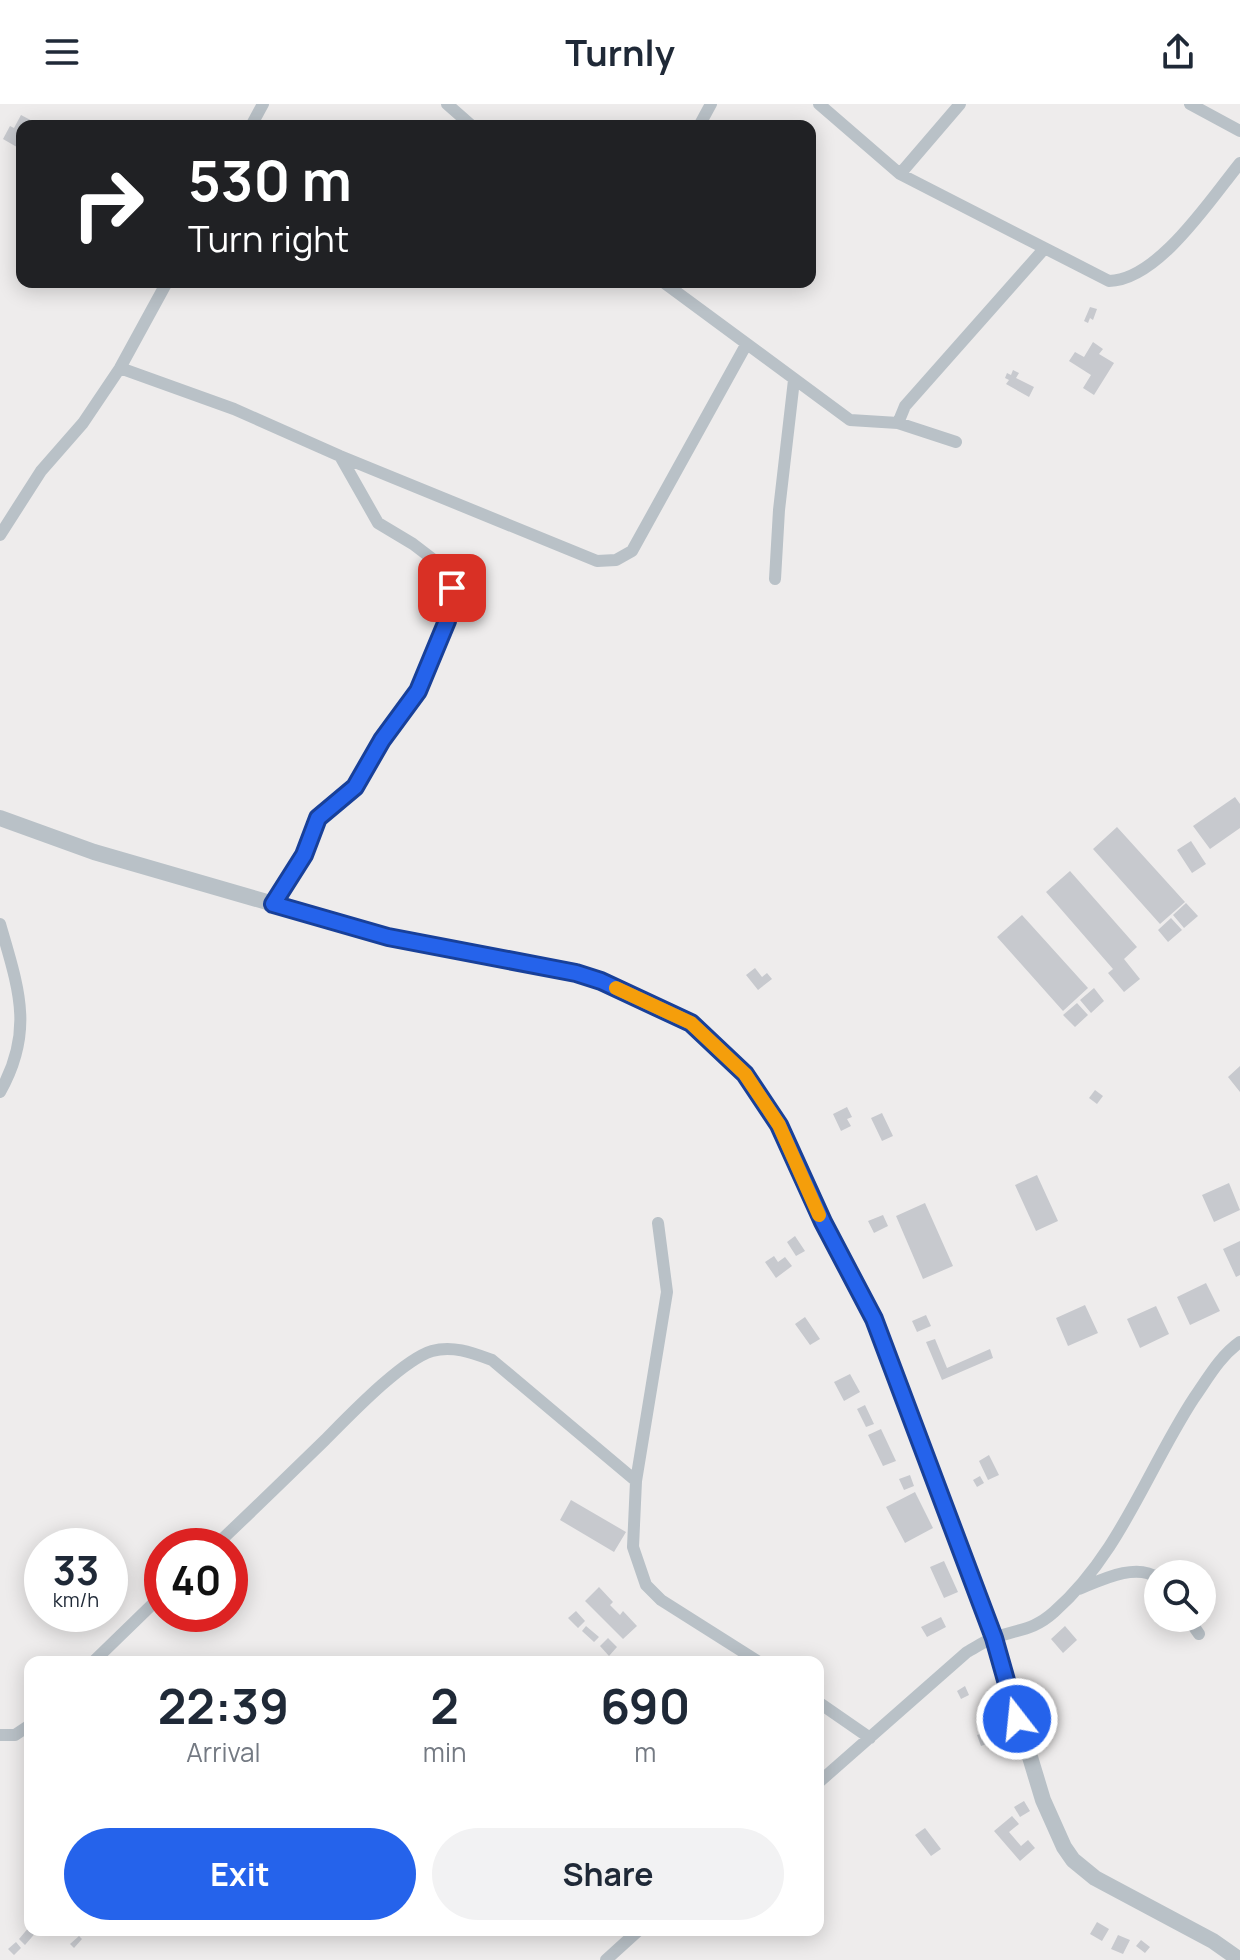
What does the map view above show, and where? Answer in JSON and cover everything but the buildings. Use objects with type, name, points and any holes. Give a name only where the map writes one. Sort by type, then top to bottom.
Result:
[{"type":"street","points":[[447,104],[465,120]]},
{"type":"street","points":[[819,104],[900,174],[1109,281],[1123,281],[1139,274],[1175,243],[1240,163]]},
{"type":"street","points":[[900,174],[960,104]]},
{"type":"street","points":[[1190,104],[1240,131]]},
{"type":"street","points":[[898,423],[905,406],[1044,249]]},
{"type":"street","points":[[0,535],[5,518],[83,423],[120,368],[164,288]]},
{"type":"street","points":[[671,288],[850,420],[898,423],[956,442]]},
{"type":"street","points":[[120,368],[234,409],[340,456],[597,561],[616,560],[632,551],[746,345]]},
{"type":"street","points":[[775,579],[779,510],[794,380]]},
{"type":"street","points":[[273,904],[304,855],[318,818],[355,787],[382,740],[418,691],[447,621],[452,588],[443,567],[378,523],[340,456]]},
{"type":"street","points":[[0,818],[94,852],[388,937],[576,973],[601,981],[691,1023],[745,1074],[779,1125],[823,1222],[874,1319],[994,1638],[1043,1800],[1073,1860],[1095,1878],[1192,1929],[1240,1960]]},
{"type":"street","points":[[0,924],[19,993],[22,1027],[11,1073],[0,1092]]},
{"type":"street","points":[[658,1223],[667,1292],[636,1481],[633,1547],[646,1585],[661,1600],[750,1656]]},
{"type":"street","points":[[824,1778],[967,1652],[994,1638],[1036,1626],[1076,1590],[1106,1554],[1184,1414],[1220,1360],[1240,1342]]},
{"type":"street","points":[[233,1528],[370,1395],[416,1359],[431,1351],[448,1349],[468,1351],[492,1360],[636,1481]]},
{"type":"street","points":[[1076,1590],[1111,1576],[1144,1573]]},
{"type":"street","points":[[99,1656],[144,1612]]},
{"type":"street","points":[[824,1706],[870,1738]]},
{"type":"street","points":[[0,1735],[15,1735],[24,1729]]},
{"type":"street","points":[[606,1960],[632,1936]]},
{"type":"slow traffic","points":[[616,988],[691,1023],[745,1074],[779,1125],[819,1215]]},
{"type":"route","points":[[452,588],[447,621],[418,691],[382,740],[355,787],[318,818],[304,855],[273,904],[388,937],[576,973],[601,981],[691,1023],[745,1074],[779,1125],[823,1222],[874,1319],[994,1638],[1017,1719]]}]
